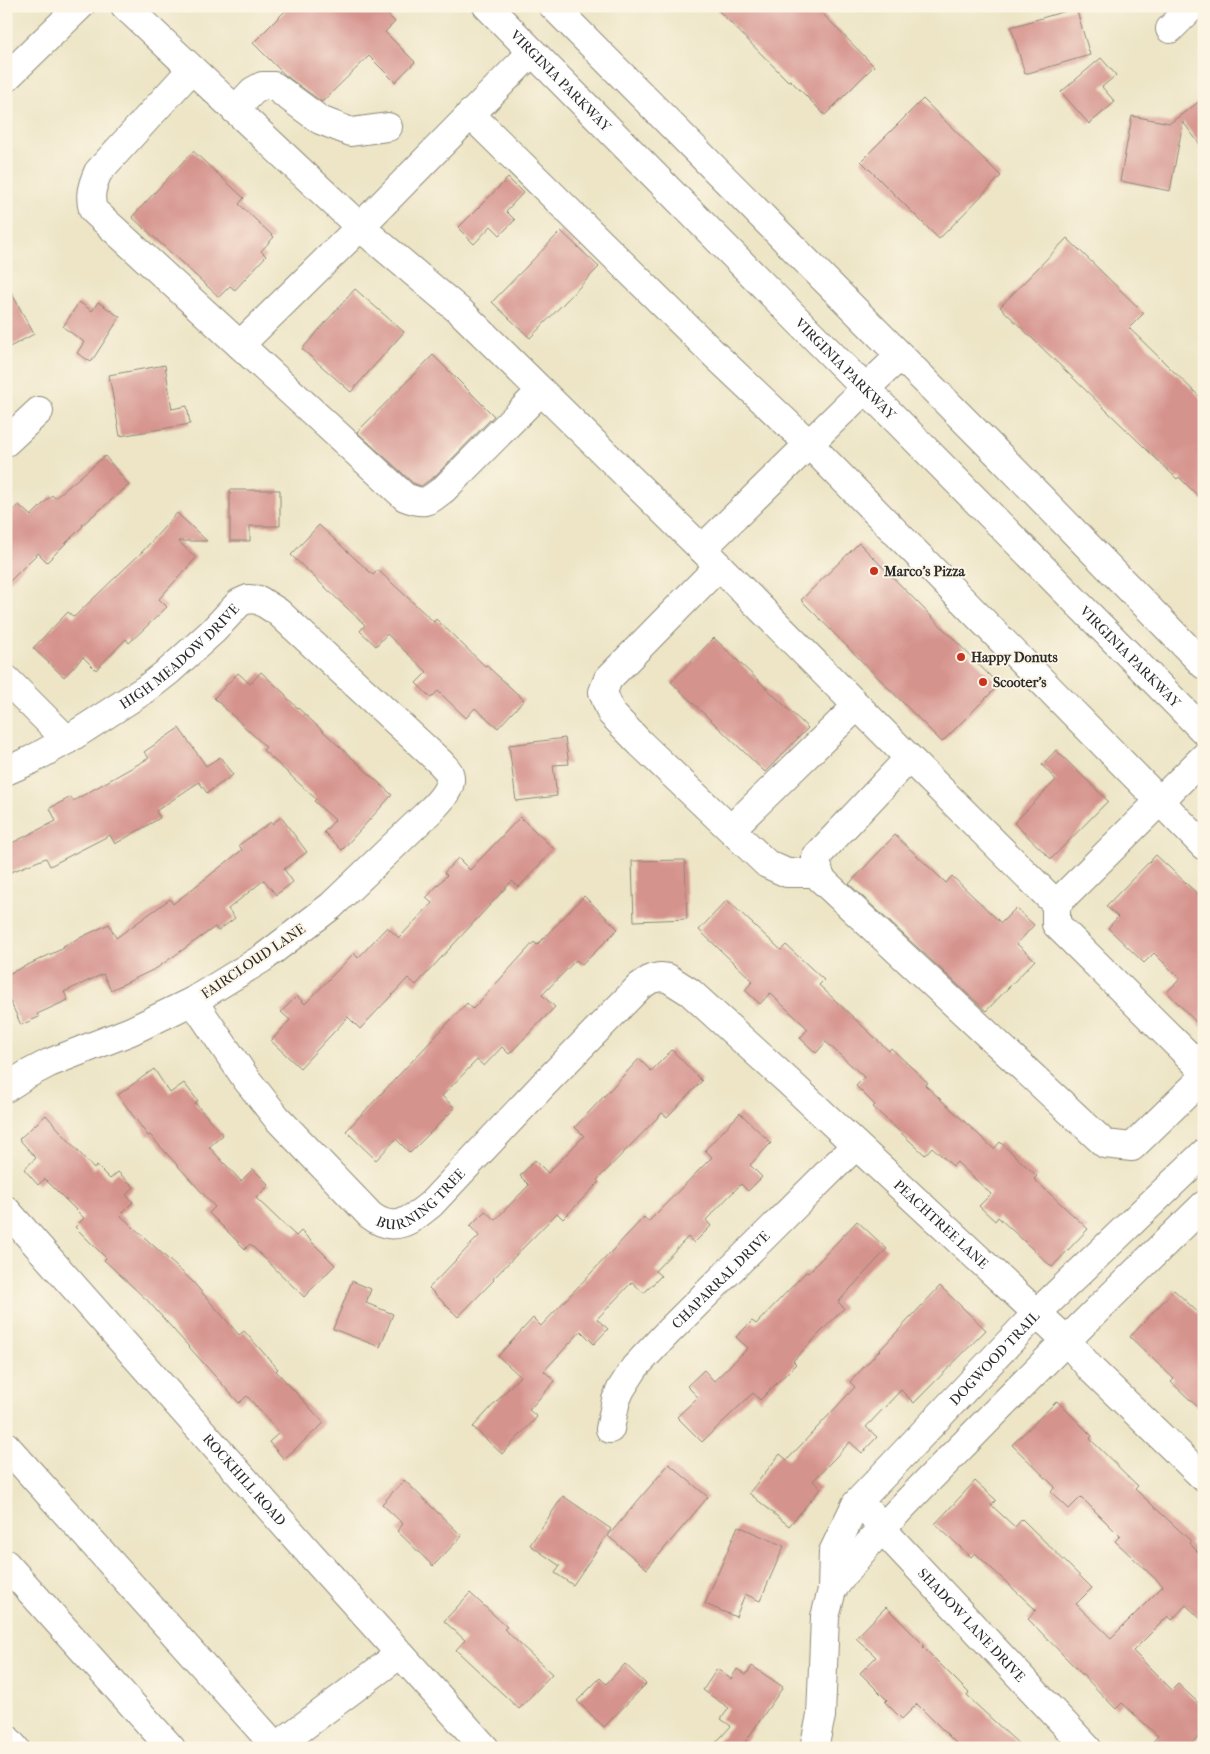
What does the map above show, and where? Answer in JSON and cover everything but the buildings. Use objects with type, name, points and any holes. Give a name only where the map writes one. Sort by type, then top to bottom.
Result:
[{"type":"street","points":[[6,78],[80,6]]},
{"type":"street","points":[[125,6],[360,227],[462,313],[541,390],[1056,904],[1056,924],[1204,1072]]},
{"type":"street","name":"VIRGINIA PARKWAY","points":[[488,6],[1204,731]]},
{"type":"street","points":[[553,6],[997,453],[1204,665]]},
{"type":"street","points":[[1170,29],[1193,6]]},
{"type":"street","points":[[240,345],[360,227],[532,52]]},
{"type":"street","points":[[192,69],[98,172],[90,189],[90,200],[93,210],[405,497],[419,503],[428,501],[444,489],[541,390]]},
{"type":"street","points":[[235,110],[253,91],[262,86],[274,86],[320,120],[351,132],[388,127]]},
{"type":"street","points":[[470,114],[808,444],[1204,846]]},
{"type":"street","points":[[819,873],[787,873],[767,864],[611,713],[603,692],[608,679],[808,444],[900,356]]},
{"type":"street","points":[[6,442],[40,410]]},
{"type":"street","name":"HIGH MEADOW DRIVE","points":[[6,771],[68,740],[146,689],[169,672],[213,631],[239,603],[248,599],[259,600],[278,612],[449,772]]},
{"type":"street","points":[[6,679],[68,740]]},
{"type":"street","points":[[731,829],[857,706]]},
{"type":"street","points":[[1056,904],[1204,757]]},
{"type":"street","points":[[909,758],[816,856],[820,878],[1105,1144],[1132,1147],[1204,1077]]},
{"type":"street","name":"FAIRCLOUD LANE","points":[[6,1088],[50,1062],[131,1031],[194,1001],[263,958],[330,906],[431,810],[445,795],[449,782],[449,772]]},
{"type":"street","name":"BURNING TREE","points":[[194,1001],[247,1080],[277,1118],[370,1215],[379,1222],[390,1226],[416,1216],[431,1204],[640,986],[651,979],[668,978]]},
{"type":"street","name":"PEACHTREE LANE","points":[[668,978],[690,992],[789,1082],[1066,1340],[1092,1370],[1204,1478]]},
{"type":"street","name":"CHAPARRAL DRIVE","points":[[610,1429],[616,1400],[635,1367],[856,1146]]},
{"type":"street","name":"DOGWOOD TRAIL","points":[[814,1748],[821,1716],[825,1617],[832,1590],[833,1552],[856,1504],[1037,1313],[1204,1153]]},
{"type":"street","name":"DOGWOOD TRAIL","points":[[832,1590],[847,1569],[882,1528],[1066,1340],[1204,1205]]},
{"type":"street","name":"ROCKHILL ROAD","points":[[6,1210],[485,1748]]},
{"type":"street","points":[[6,1446],[277,1747],[400,1654]]},
{"type":"street","name":"SHADOW LANE DRIVE","points":[[856,1504],[866,1507],[882,1528],[1087,1748]]},
{"type":"street","points":[[6,1564],[171,1748]]},
{"type":"street","points":[[6,1738],[15,1748]]},
{"type":"place","name":"Marco's Pizza","points":[[874,571]]},
{"type":"place","name":"Happy Donuts","points":[[961,657]]},
{"type":"place","name":"Scooter's","points":[[983,682]]}]
